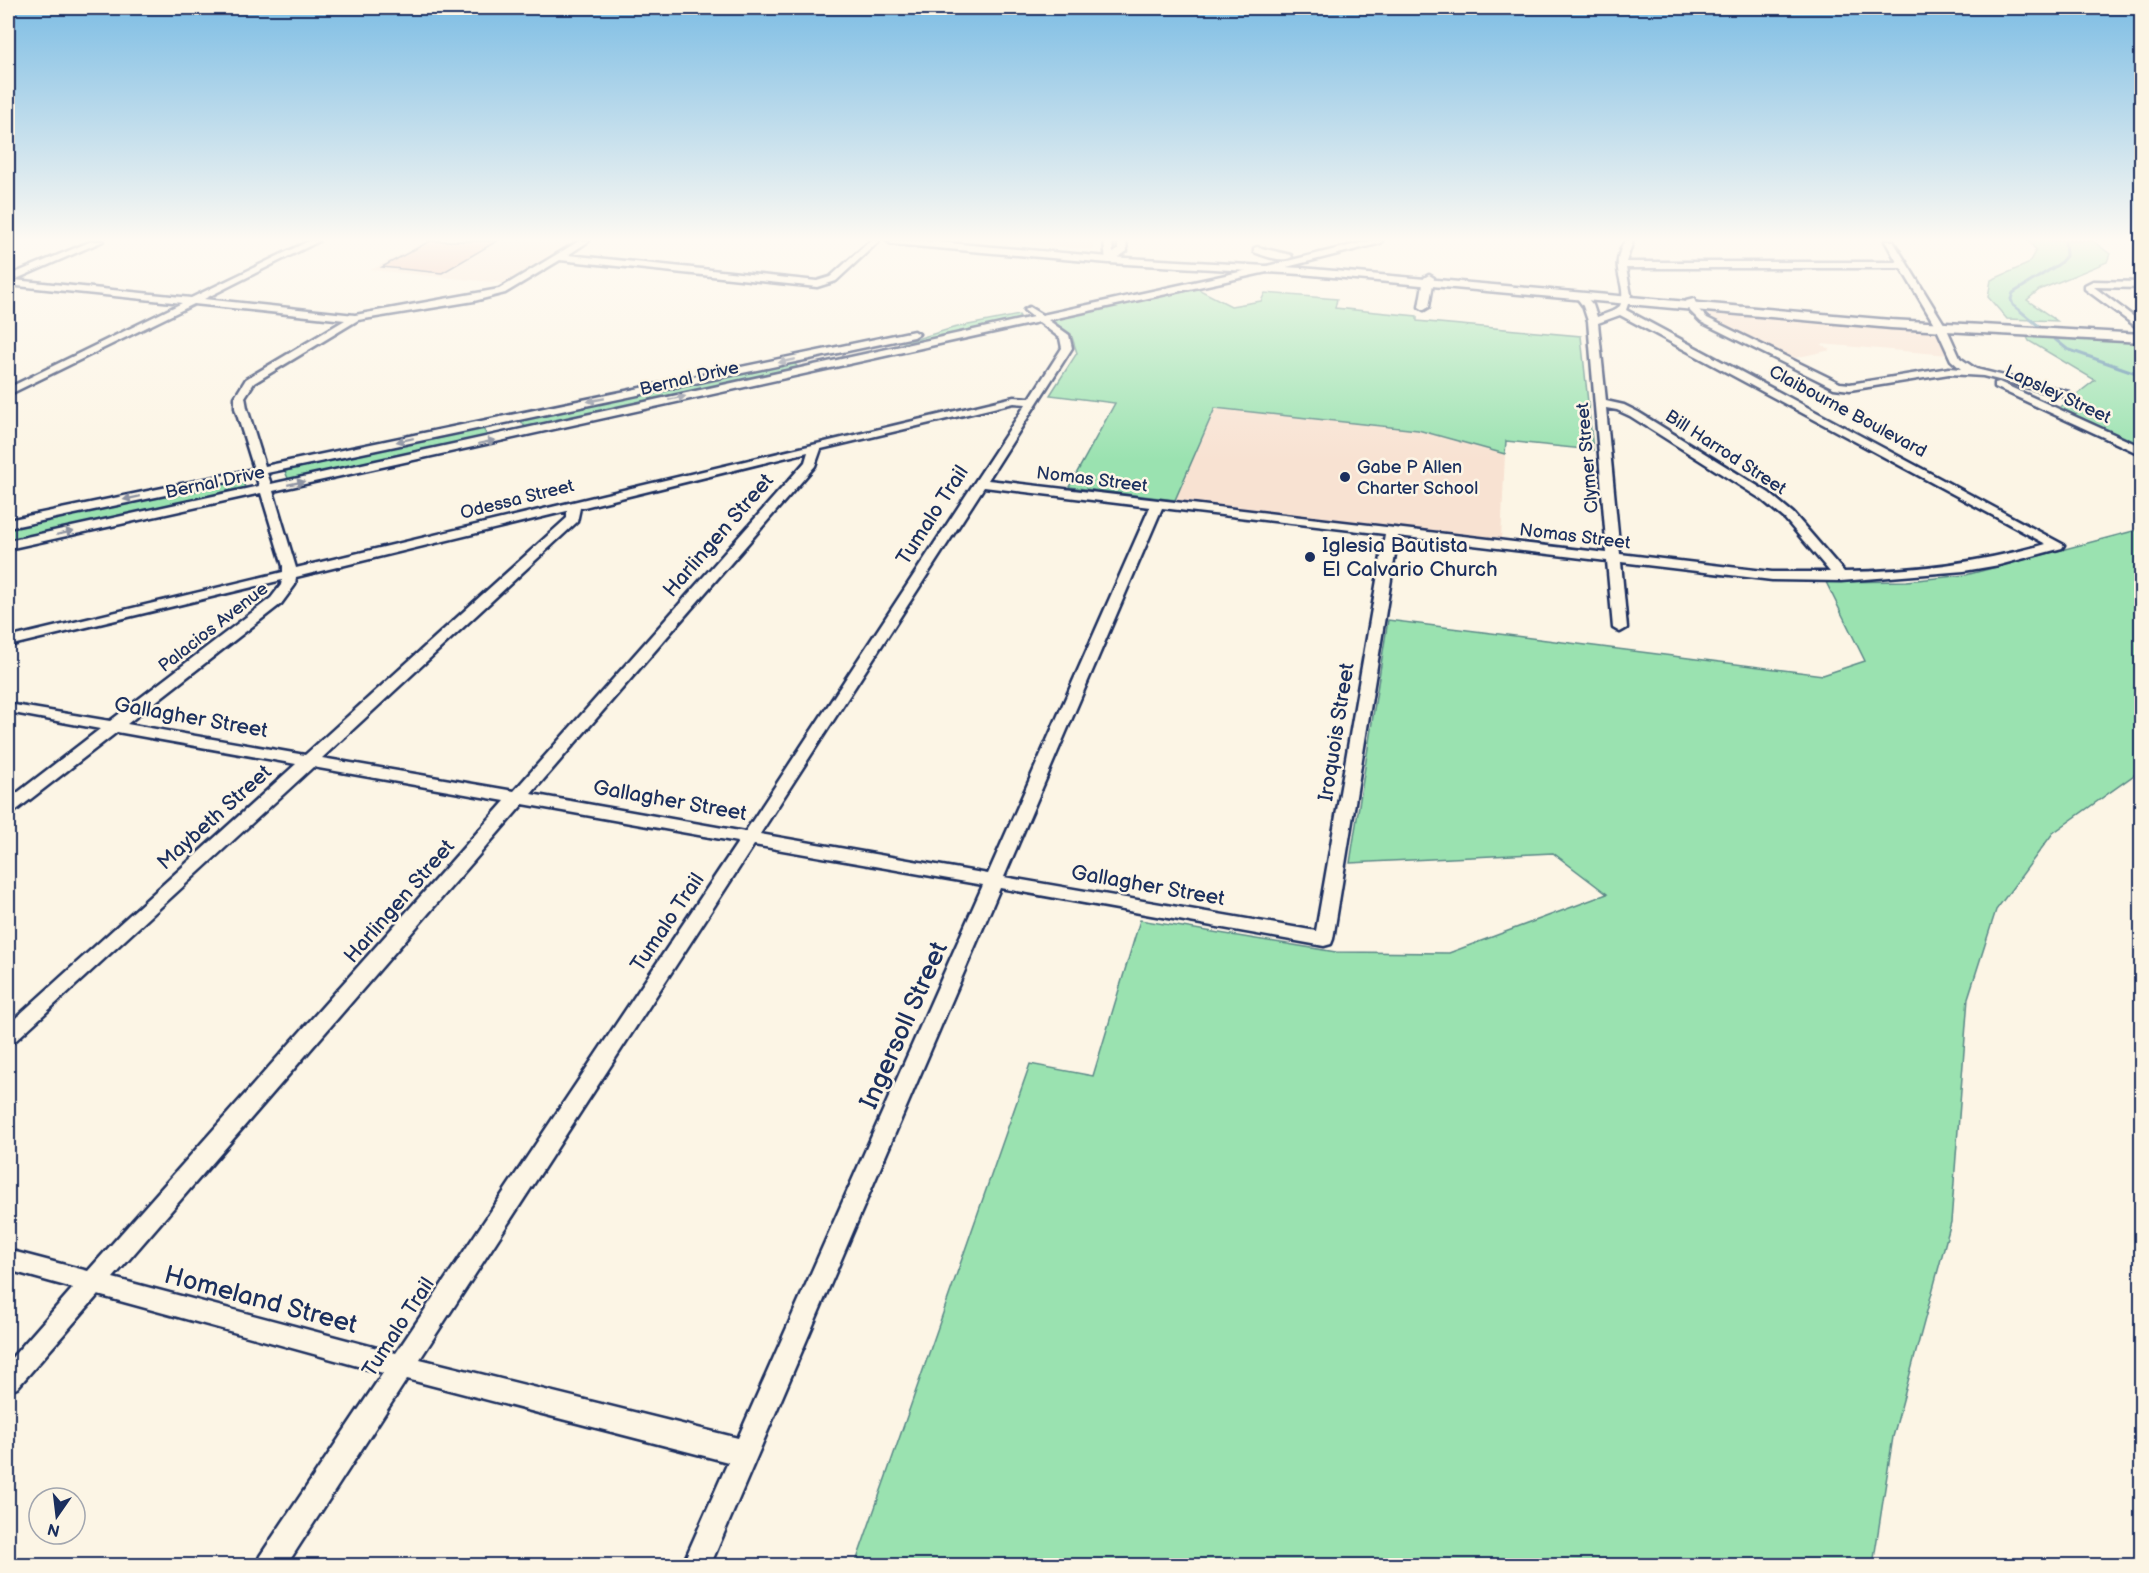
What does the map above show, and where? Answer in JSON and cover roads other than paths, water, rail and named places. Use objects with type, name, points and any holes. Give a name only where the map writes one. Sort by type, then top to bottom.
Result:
[{"type":"main road","points":[[1821,314],[1939,324],[2142,329]]},
{"type":"main road","points":[[2062,328],[2142,338]]},
{"type":"street","points":[[8,392],[167,314]]},
{"type":"street","points":[[318,314],[355,318]]},
{"type":"street","name":"Palacios Avenue","points":[[8,808],[276,601],[284,592],[291,566],[241,408],[240,397],[244,388],[266,370],[355,318],[376,314]]},
{"type":"street","name":"Bernal Drive","points":[[8,524],[501,419],[931,331],[1032,314]]},
{"type":"street","name":"Bernal Drive","points":[[8,545],[823,367],[1032,314]]},
{"type":"street","name":"Tumalo Trail","points":[[270,1566],[399,1366],[750,837],[1067,348],[1065,337],[1035,314]]},
{"type":"street","name":"Clymer Street","points":[[1591,314],[1620,628]]},
{"type":"street","points":[[1593,321],[1604,314]]},
{"type":"street","name":"Claibourne Boulevard","points":[[1644,314],[2057,545]]},
{"type":"street","name":"Claibourne Boulevard","points":[[1700,314],[1704,320],[1841,387],[1949,371],[1971,371]]},
{"type":"street","name":"Lapsley Street","points":[[1933,314],[1956,360],[1971,371],[2142,452]]},
{"type":"street","points":[[2123,314],[2142,329]]},
{"type":"street","points":[[898,349],[896,346],[902,341],[931,331]]},
{"type":"street","points":[[809,356],[823,367]]},
{"type":"street","points":[[1971,371],[2065,394]]},
{"type":"street","name":"Odessa Street","points":[[9,642],[1014,400],[1032,401]]},
{"type":"street","name":"Bill Harrod Street","points":[[1601,404],[1620,407],[1634,414],[1743,480],[1789,516],[1841,577]]},
{"type":"street","points":[[501,419],[510,437]]},
{"type":"street","name":"Harlingen Street","points":[[8,1380],[811,463],[816,447]]},
{"type":"street","name":"Nomas Street","points":[[980,483],[1772,576],[1841,577],[1927,571],[1992,562],[2057,545]]},
{"type":"street","name":"Maybeth Street","points":[[8,1036],[573,519],[574,505]]},
{"type":"street","name":"Ingersoll Street","points":[[696,1566],[1157,505]]},
{"type":"street","name":"Iroquois Street","points":[[1324,939],[1392,533]]},
{"type":"street","name":"Gallagher Street","points":[[8,708],[1324,939]]},
{"type":"street","name":"Homeland Street","points":[[8,1260],[399,1366],[745,1454]]},
{"type":"waterway","points":[[2025,314],[2067,349],[2142,375]]},
{"type":"place","name":"Gabe P Allen Charter School","points":[[1345,477]]},
{"type":"place","name":"Iglesia Bautista El Calvario Church","points":[[1310,557]]}]
